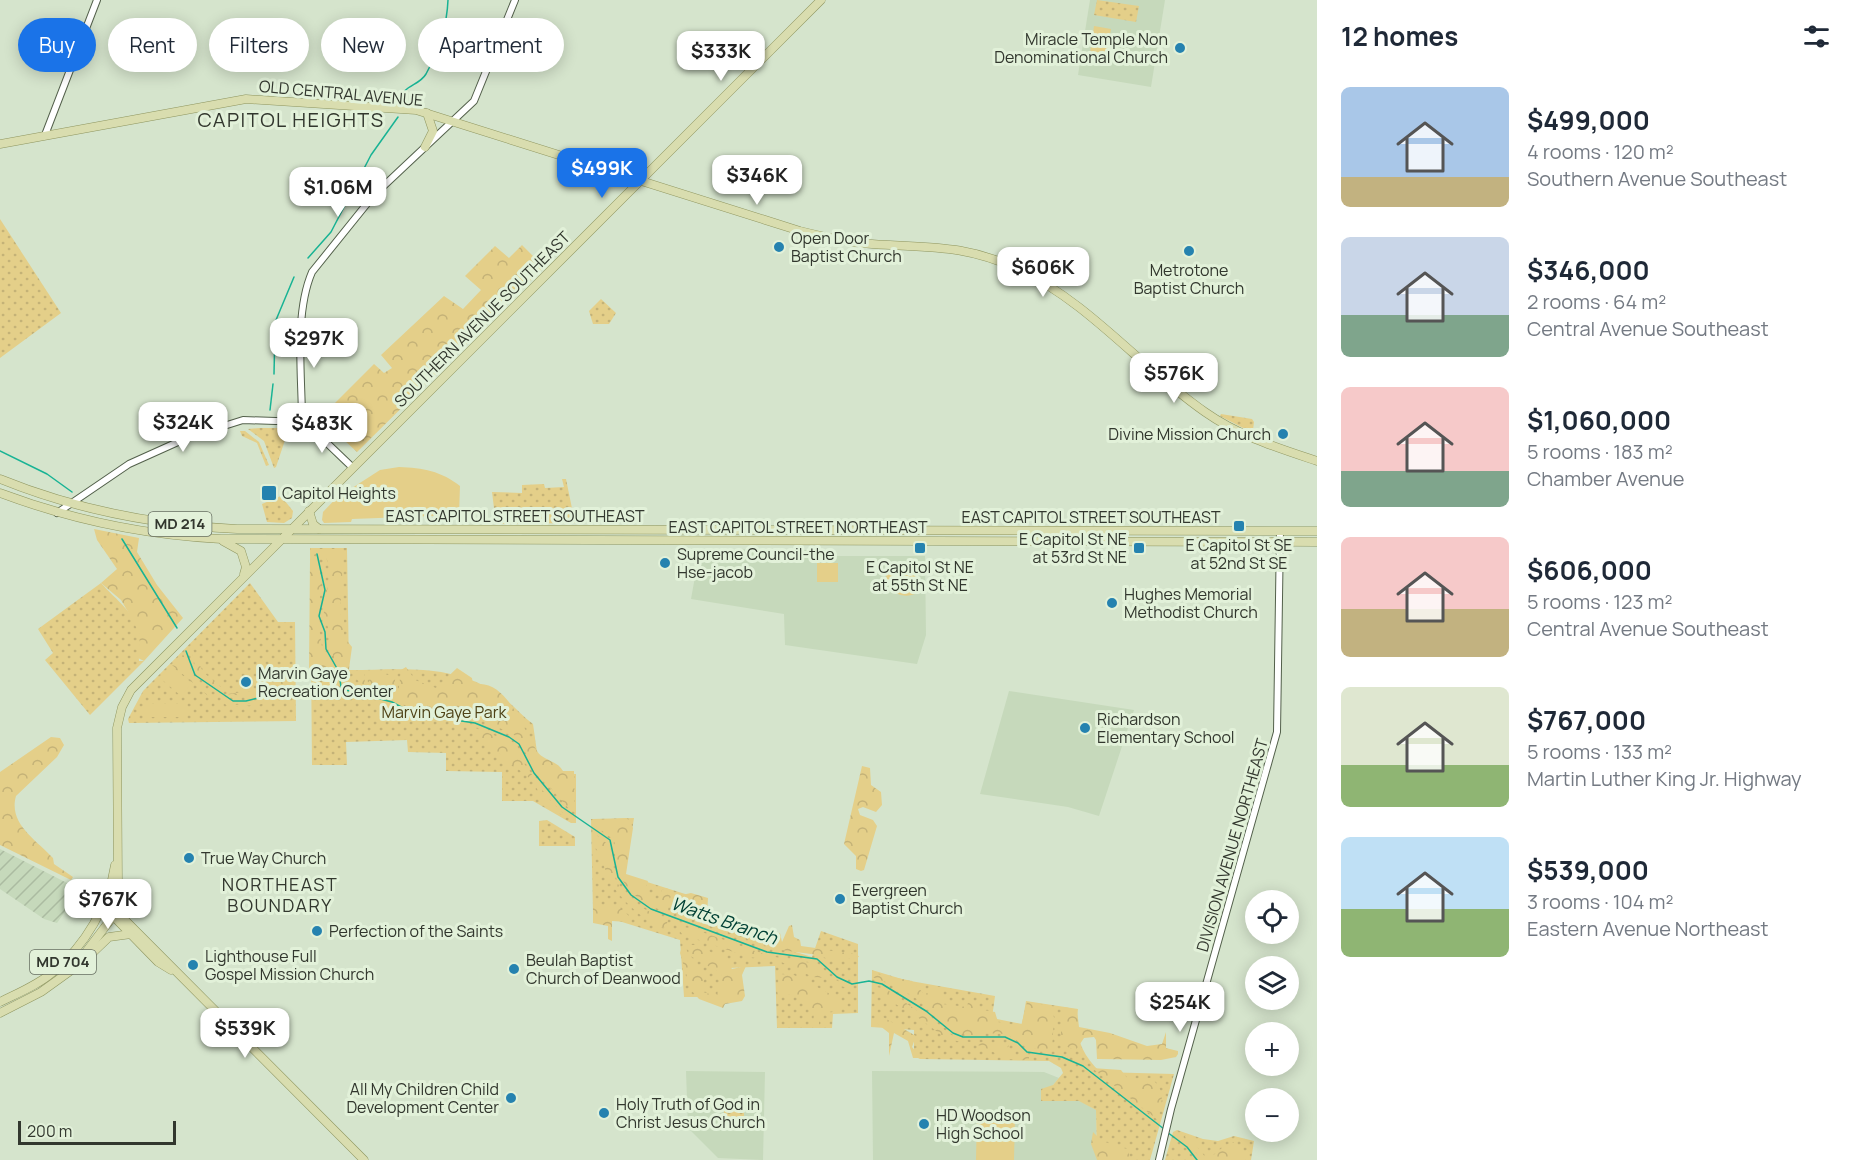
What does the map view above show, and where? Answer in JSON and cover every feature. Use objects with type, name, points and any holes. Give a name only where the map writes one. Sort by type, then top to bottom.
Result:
[{"type":"main road","name":"SOUTHERN AVENUE SOUTHEAST","points":[[117,847],[118,722],[125,699],[145,674],[821,0]]},
{"type":"main road","name":"OLD CENTRAL AVENUE","points":[[0,144],[246,99],[353,105],[427,113],[638,182],[800,231],[859,243],[953,248],[1001,262],[1039,280],[1079,307],[1214,418],[1247,436],[1317,461]]},
{"type":"main road","points":[[425,147],[433,130],[427,113]]},
{"type":"main road","name":"MD 214","points":[[0,479],[72,504],[119,516],[207,527],[290,529]]},
{"type":"main road","name":"MD 214","points":[[0,493],[57,513],[147,533],[219,539],[280,539]]},
{"type":"main road","points":[[309,511],[314,524],[319,529]]},
{"type":"main road","name":"EAST CAPITOL STREET SOUTHEAST","points":[[290,529],[1317,531]]},
{"type":"main road","points":[[219,539],[241,551],[246,567],[244,575]]},
{"type":"main road","name":"EAST CAPITOL STREET NORTHEAST","points":[[280,539],[1317,542]]},
{"type":"main road","points":[[117,847],[113,877],[106,901],[364,1160]]},
{"type":"main road","points":[[117,847],[118,886],[115,909],[117,920],[165,968],[176,971]]},
{"type":"main road","name":"MD 704","points":[[0,1002],[38,982],[58,967],[91,927],[106,901]]},
{"type":"main road","name":"MD 704","points":[[0,1013],[41,992],[73,969],[106,927],[115,909]]},
{"type":"main road","points":[[73,969],[109,937],[140,935]]},
{"type":"street","points":[[45,135],[97,0]]},
{"type":"street","points":[[302,421],[302,316],[306,286],[312,272],[365,205],[474,101],[515,0]]},
{"type":"street","points":[[57,513],[129,465],[189,437],[243,420],[302,421],[352,467]]},
{"type":"street","name":"DIVISION AVENUE NORTHEAST","points":[[1160,1160],[1167,1124],[1277,733],[1280,531]]},
{"type":"shaded area","points":[[1090,0],[1165,0],[1151,87],[1078,75]]},
{"type":"shaded area","points":[[706,549],[812,550],[813,556],[925,556],[926,635],[917,664],[785,645],[784,614],[691,599],[698,560]]},
{"type":"shaded area","points":[[1009,691],[1134,710],[1099,816],[1068,807],[980,794]]},
{"type":"shaded area","points":[[0,849],[71,885],[74,899],[57,923],[44,919],[0,889]]},
{"type":"shaded area","points":[[686,1071],[765,1072],[763,1160],[718,1158],[688,1128]]},
{"type":"shaded area","name":"HD Woodson High School","points":[[872,1071],[1044,1072],[1059,1078],[1053,1085],[1096,1110],[1097,1160],[873,1160]]},
{"type":"green space","points":[[1097,0],[1139,6],[1136,22],[1094,15]]},
{"type":"green space","points":[[1094,26],[1111,29],[1106,55],[1090,53]]},
{"type":"green space","points":[[0,219],[61,313],[0,358]]},
{"type":"green space","points":[[522,245],[544,267],[357,452],[320,418],[374,364],[384,373],[392,368],[381,355],[444,296],[463,309],[481,290],[465,276],[495,246],[509,258]]},
{"type":"green space","points":[[601,299],[616,313],[609,324],[593,324],[589,311]]},
{"type":"green space","points":[[1221,414],[1252,419],[1253,430],[1249,431],[1220,416]]},
{"type":"green space","points":[[289,428],[274,468],[264,441],[248,429]]},
{"type":"green space","points":[[240,431],[245,431],[259,442],[269,465],[266,466],[257,443],[242,436]]},
{"type":"green space","points":[[399,467],[431,471],[460,486],[459,515],[352,519],[351,522],[324,523],[323,512],[345,489],[349,490],[380,470]]},
{"type":"green space","points":[[562,479],[566,479],[575,523],[496,524],[492,492],[522,493],[522,485],[544,484],[545,488],[564,487]]},
{"type":"green space","points":[[281,496],[293,511],[292,518],[284,523],[267,522],[262,504]]},
{"type":"green space","points":[[94,529],[139,538],[137,552],[157,585],[183,618],[144,661],[138,658],[140,635],[131,617],[121,600],[101,583],[117,569],[97,540]]},
{"type":"green space","name":"Marvin Gaye Park","points":[[310,548],[347,548],[349,670],[405,669],[441,672],[476,682],[499,694],[533,724],[538,759],[556,774],[576,774],[576,823],[571,823],[533,801],[502,801],[502,772],[446,771],[446,753],[408,752],[407,740],[346,742],[347,765],[312,765]]},
{"type":"green space","points":[[315,549],[338,549],[342,553],[339,612],[344,619],[344,637],[352,647],[348,676],[339,668],[332,650],[324,612],[329,570],[325,556],[320,551],[314,555],[320,572],[321,590],[317,616],[323,653],[333,667],[335,675],[333,678],[311,674],[309,671],[310,559]]},
{"type":"green space","points":[[817,563],[838,563],[838,582],[817,582]]},
{"type":"green space","points":[[890,564],[917,564],[917,593],[904,596],[890,587],[886,568]]},
{"type":"green space","points":[[101,583],[134,620],[141,640],[139,661],[144,661],[90,715],[45,660],[53,653],[38,629]]},
{"type":"green space","points":[[250,583],[278,622],[295,622],[296,721],[129,723],[128,719],[143,691]]},
{"type":"green space","points":[[191,646],[203,672],[222,688],[219,690],[196,672]]},
{"type":"green space","points":[[181,653],[188,660],[193,678],[216,698],[207,695],[172,665]]},
{"type":"green space","points":[[171,666],[192,683],[181,696],[160,678]]},
{"type":"green space","points":[[406,667],[415,680],[436,688],[457,668],[472,678],[473,685],[485,684],[495,689],[512,707],[537,751],[563,771],[574,771],[574,811],[571,811],[541,777],[525,752],[523,742],[513,734],[479,719],[447,717],[415,711],[392,698],[366,690],[355,677],[359,671],[364,670],[367,686],[374,670],[388,675],[396,669],[394,692],[398,695],[401,670]]},
{"type":"green space","points":[[289,679],[294,680],[293,684],[269,692],[253,695],[227,694],[254,691]]},
{"type":"green space","points":[[293,693],[289,698],[257,705],[229,707],[221,701],[232,705],[249,704]]},
{"type":"green space","points":[[145,704],[186,704],[186,717],[145,717]]},
{"type":"green space","points":[[473,727],[514,743],[518,748],[519,756],[548,798],[568,818],[547,807],[532,780],[513,765],[508,765],[499,753],[484,745],[471,731]]},
{"type":"green space","points":[[51,737],[60,738],[64,745],[57,757],[16,796],[16,815],[26,831],[53,858],[54,864],[73,877],[71,880],[0,845],[0,772]]},
{"type":"green space","points":[[862,766],[870,768],[871,785],[881,792],[882,805],[876,812],[863,807],[858,809],[860,815],[873,820],[877,826],[864,870],[861,871],[856,869],[856,856],[844,844]]},
{"type":"green space","points":[[627,818],[633,828],[626,874],[648,881],[644,893],[659,902],[662,890],[667,888],[670,892],[668,912],[643,901],[623,882],[616,865],[614,840],[593,824],[595,820]]},
{"type":"green space","points":[[634,818],[625,875],[701,899],[695,921],[812,957],[821,931],[858,944],[858,1013],[833,1014],[832,1028],[777,1028],[775,966],[729,968],[727,997],[684,997],[680,940],[593,913],[591,819]]},
{"type":"green space","points":[[547,820],[575,837],[575,846],[539,846],[539,821]]},
{"type":"green space","points":[[594,833],[610,846],[613,872],[623,891],[651,913],[668,919],[666,928],[642,916],[614,888],[592,844]]},
{"type":"green space","points":[[691,893],[708,898],[707,916],[739,926],[745,937],[748,937],[750,927],[759,930],[761,937],[768,940],[780,933],[782,942],[789,926],[792,925],[794,937],[800,940],[801,946],[857,954],[859,957],[833,961],[818,955],[774,949],[676,913],[677,902],[682,895]]},
{"type":"green space","points":[[593,904],[620,908],[628,915],[628,922],[612,921],[612,941],[608,939],[608,926],[593,923]]},
{"type":"green space","points":[[681,927],[691,928],[769,956],[818,964],[832,978],[858,991],[837,985],[825,978],[813,977],[777,960],[748,957],[682,934],[679,930]]},
{"type":"green space","points":[[691,945],[699,945],[714,954],[723,955],[732,969],[746,966],[742,975],[745,996],[742,1001],[725,1004],[723,1008],[699,999],[691,990],[680,953],[682,946],[685,946],[694,967],[705,971],[706,977],[701,986],[703,992],[716,996],[722,981],[721,973],[692,957]]},
{"type":"green space","points":[[872,970],[905,980],[995,996],[992,1018],[1022,1024],[1026,1001],[1078,1009],[1077,1028],[1080,1044],[1100,1072],[1174,1074],[1150,1160],[1097,1160],[1096,1110],[1079,1101],[1041,1101],[1041,1089],[1053,1085],[1063,1073],[1061,1068],[1049,1061],[920,1059],[914,1056],[914,1030],[871,1027]]},
{"type":"green space","points":[[873,973],[912,981],[924,994],[928,993],[929,986],[942,987],[942,1004],[967,1007],[969,998],[983,1010],[995,1012],[998,1022],[1021,1026],[1027,1002],[1047,1005],[1054,1017],[1052,1050],[1028,1048],[1007,1034],[983,1033],[974,1037],[956,1032],[930,1007],[894,985],[872,977]]},
{"type":"green space","points":[[779,974],[794,975],[834,996],[840,1005],[839,1010],[819,1014],[819,1026],[813,1028],[814,1012],[800,995],[777,994]]},
{"type":"green space","points":[[872,986],[886,989],[956,1038],[969,1042],[1005,1043],[1009,1046],[1005,1049],[1009,1055],[1029,1057],[1029,1060],[1006,1059],[982,1046],[947,1039],[916,1016],[873,991]]},
{"type":"green space","points":[[1065,1007],[1077,1010],[1079,1027],[1110,1033],[1147,1046],[1162,1044],[1166,1032],[1166,1048],[1178,1051],[1178,1054],[1176,1057],[1161,1060],[1097,1059],[1094,1037],[1084,1038],[1076,1050],[1062,1045],[1061,1020]]},
{"type":"green space","points":[[881,1016],[916,1036],[912,1047],[921,1058],[913,1058],[908,1041],[894,1033],[889,1056],[889,1033],[875,1022]]},
{"type":"green space","points":[[1092,1068],[1121,1070],[1128,1079],[1151,1078],[1162,1095],[1159,1121]]},
{"type":"green space","points":[[724,1106],[744,1109],[744,1117],[736,1117],[736,1124],[724,1124]]},
{"type":"green space","points":[[977,1114],[1015,1114],[1014,1160],[976,1160]]},
{"type":"green space","points":[[1177,1130],[1203,1139],[1218,1141],[1234,1136],[1245,1139],[1245,1142],[1254,1142],[1251,1160],[1165,1160],[1173,1132]]},
{"type":"green space","points":[[1093,1132],[1102,1141],[1127,1149],[1131,1160],[1097,1160],[1091,1144]]},
{"type":"green space","points":[[1188,1135],[1206,1158],[1214,1155],[1226,1145],[1236,1142],[1246,1160],[1203,1160],[1187,1143],[1185,1136]]},
{"type":"waterway","points":[[400,100],[404,91],[423,78],[430,66],[444,29],[448,0]]},
{"type":"waterway","points":[[308,258],[331,232],[371,155],[398,117]]},
{"type":"waterway","points":[[276,320],[294,277]]},
{"type":"waterway","points":[[274,374],[275,329]]},
{"type":"waterway","points":[[270,410],[273,384]]},
{"type":"waterway","name":"Watts Branch","points":[[0,451],[47,474],[72,492]]},
{"type":"waterway","name":"Watts Branch","points":[[122,539],[177,628]]},
{"type":"waterway","points":[[317,554],[325,590],[319,616],[325,632],[326,649],[339,672],[341,687]]},
{"type":"waterway","name":"Watts Branch","points":[[186,651],[195,675],[233,701],[246,701],[295,689]]},
{"type":"waterway","name":"Watts Branch","points":[[312,688],[338,688],[392,702],[414,714],[475,723],[509,737],[519,744],[534,773],[562,807],[610,840],[618,877],[631,895],[651,909],[767,952],[817,959],[837,977],[852,984],[869,981],[882,984],[926,1011],[953,1033],[963,1037],[1005,1037],[1018,1043],[1027,1052],[1062,1057],[1083,1066],[1164,1129]]},
{"type":"waterway","name":"Watts Branch","points":[[1167,1132],[1187,1147],[1197,1160]]},
{"type":"place","name":"Miracle Temple Non Denominational Church","points":[[1180,48]]},
{"type":"place","name":"Open Door Baptist Church","points":[[779,247]]},
{"type":"place","name":"Metrotone Baptist Church","points":[[1189,251]]},
{"type":"place","name":"Divine Mission Church","points":[[1283,434]]},
{"type":"place","name":"Capitol Heights","points":[[269,493]]},
{"type":"place","name":"E Capitol St SE at 52nd St SE","points":[[1239,526]]},
{"type":"place","name":"E Capitol St NE at 55th St NE","points":[[920,548]]},
{"type":"place","name":"E Capitol St NE at 53rd St NE","points":[[1139,548]]},
{"type":"place","name":"Supreme Council-the Hse-jacob","points":[[665,563]]},
{"type":"place","name":"Hughes Memorial Methodist Church","points":[[1112,603]]},
{"type":"place","name":"Marvin Gaye Recreation Center","points":[[246,682]]},
{"type":"place","name":"Richardson Elementary School","points":[[1085,728]]},
{"type":"place","name":"True Way Church","points":[[189,858]]},
{"type":"place","name":"Evergreen Baptist Church","points":[[840,899]]},
{"type":"place","name":"Perfection of the Saints","points":[[317,931]]},
{"type":"place","name":"Lighthouse Full Gospel Mission Church","points":[[193,965]]},
{"type":"place","name":"Beulah Baptist Church of Deanwood","points":[[514,969]]},
{"type":"place","name":"All My Children Child Development Center","points":[[511,1098]]},
{"type":"place","name":"Holy Truth of God in Christ Jesus Church","points":[[604,1113]]},
{"type":"place","name":"HD Woodson High School","points":[[924,1124]]},
{"type":"district","name":"CAPITOL HEIGHTS","points":[[291,120]]},
{"type":"district","name":"NORTHEAST BOUNDARY","points":[[280,895]]}]
